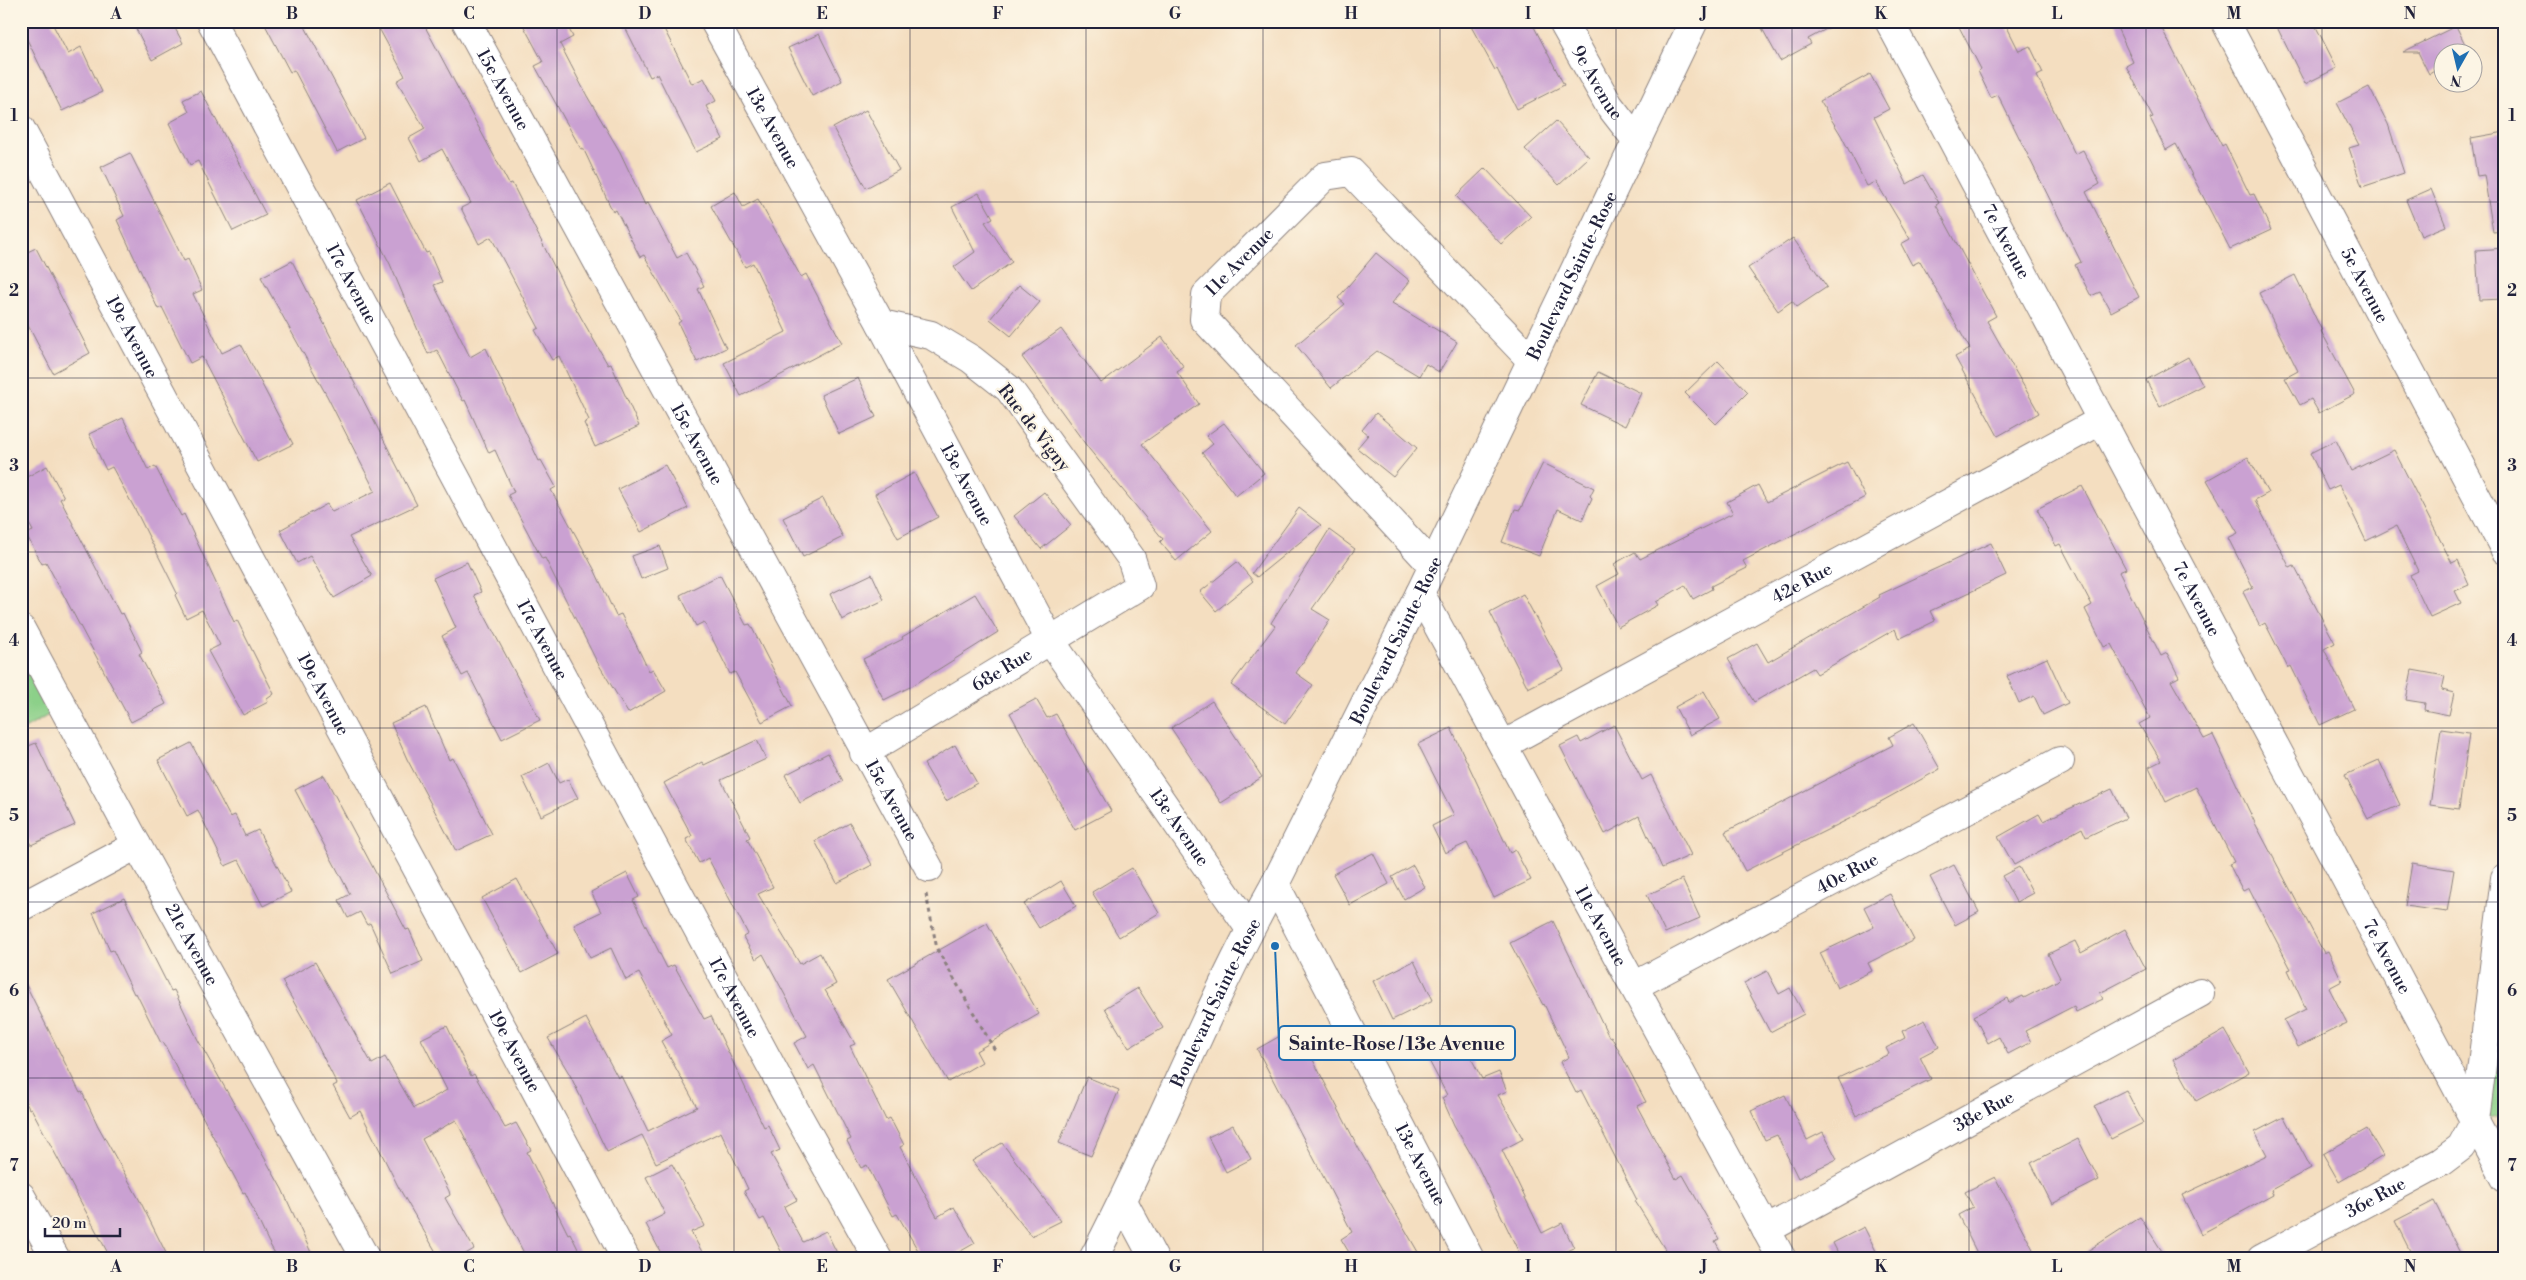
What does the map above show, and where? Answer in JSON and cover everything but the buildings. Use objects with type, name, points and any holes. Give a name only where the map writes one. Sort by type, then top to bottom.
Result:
[{"type":"street","name":"17e Avenue","points":[[211,21],[791,1103],[878,1259]]},
{"type":"street","name":"15e Avenue","points":[[466,21],[864,753],[927,881]]},
{"type":"street","name":"13e Avenue","points":[[714,21],[881,324],[1050,640],[1250,928]]},
{"type":"street","name":"9e Avenue","points":[[1562,21],[1610,105],[1638,141]]},
{"type":"street","name":"Boulevard Sainte-Rose","points":[[1093,1259],[1123,1201],[1250,928],[1275,884],[1420,593],[1694,21]]},
{"type":"street","name":"7e Avenue","points":[[1890,21],[2505,1178]]},
{"type":"street","name":"5e Avenue","points":[[2225,21],[2505,550]]},
{"type":"street","name":"19e Avenue","points":[[21,129],[626,1259]]},
{"type":"street","name":"11e Avenue","points":[[1433,566],[1204,319],[1206,295],[1325,176],[1351,172],[1531,360]]},
{"type":"street","name":"Rue de Vigny","points":[[881,324],[932,335],[971,359],[1009,389],[1131,558],[1140,586]]},
{"type":"street","name":"42e Rue","points":[[1502,745],[2102,420]]},
{"type":"street","name":"68e Rue","points":[[864,753],[1140,586]]},
{"type":"street","name":"11e Avenue","points":[[1420,593],[1782,1259]]},
{"type":"street","name":"21e Avenue","points":[[21,629],[137,845],[366,1259]]},
{"type":"street","name":"40e Rue","points":[[1634,986],[2060,761]]},
{"type":"street","points":[[21,907],[137,845]]},
{"type":"street","points":[[2475,1122],[2505,878]]},
{"type":"street","name":"13e Avenue","points":[[1275,884],[1470,1259]]},
{"type":"street","name":"38e Rue","points":[[1766,1230],[2200,993]]},
{"type":"street","name":"36e Rue","points":[[2261,1259],[2441,1162],[2460,1147],[2475,1122]]},
{"type":"street","points":[[21,1196],[56,1259]]},
{"type":"street","points":[[1123,1201],[1154,1259]]},
{"type":"path","points":[[927,881],[937,949],[996,1052]]},
{"type":"green space","points":[[21,656],[52,713],[21,731]]},
{"type":"green space","points":[[2505,878],[2505,1116],[2475,1121]]},
{"type":"place","name":"Sainte-Rose / 13e Avenue","points":[[1275,946]]}]
